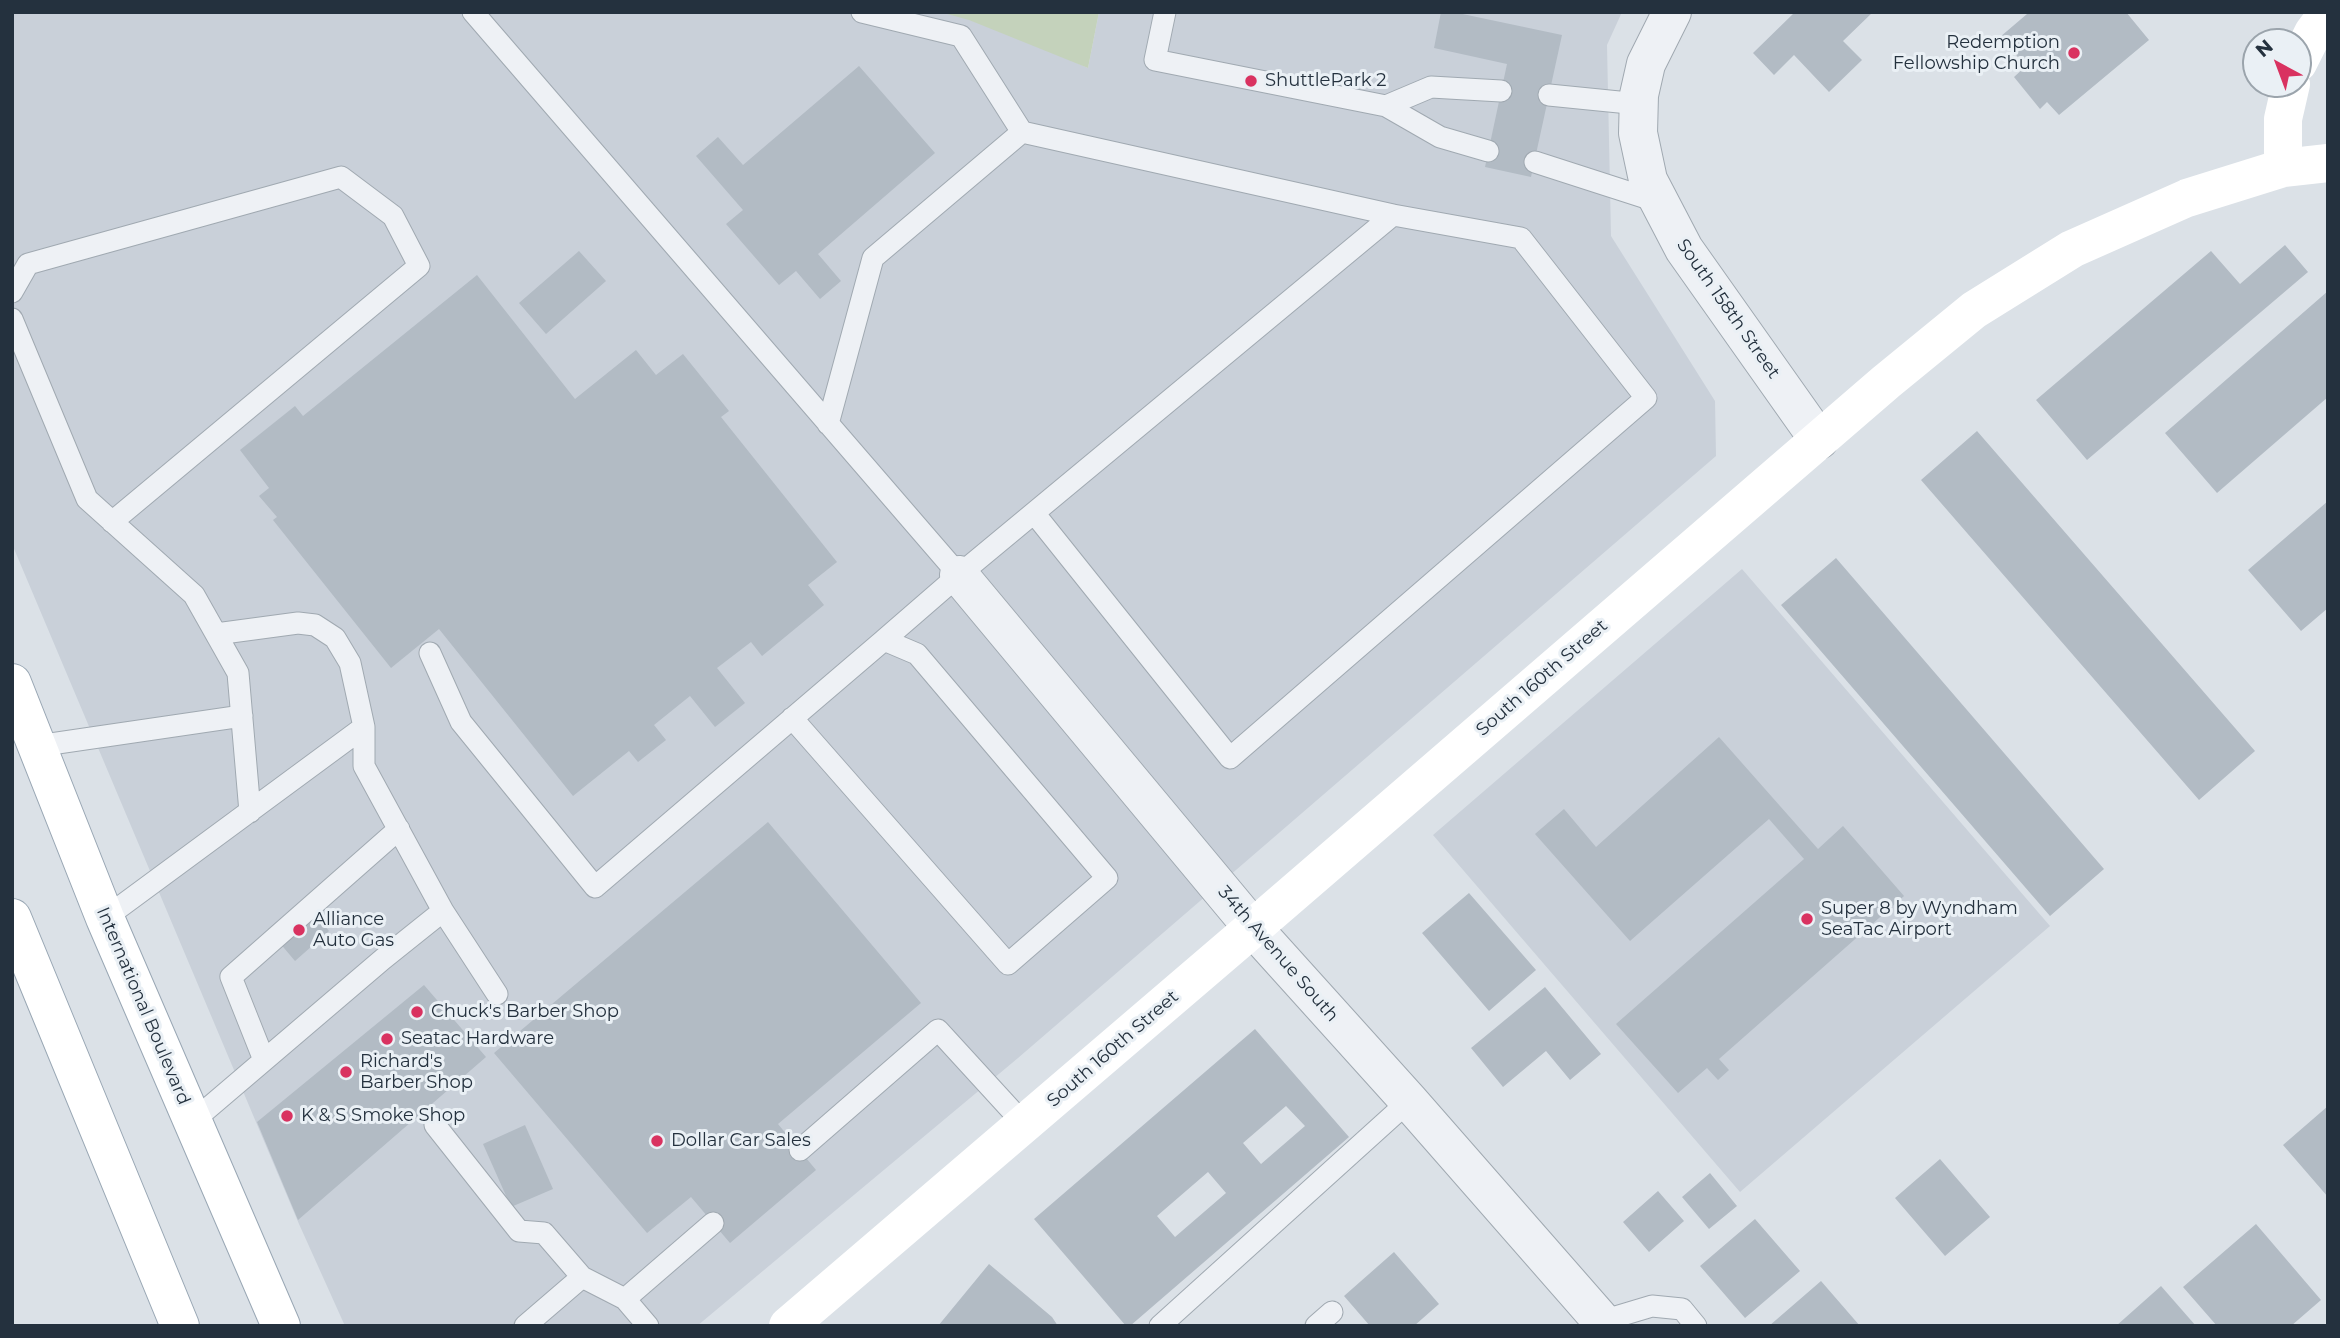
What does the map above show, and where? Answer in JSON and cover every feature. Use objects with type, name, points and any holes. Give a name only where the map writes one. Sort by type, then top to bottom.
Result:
[{"type":"main road","points":[[2312,35],[2328,13]]},
{"type":"main road","points":[[2283,168],[2283,119],[2288,98]]},
{"type":"main road","name":"South 160th Street","points":[[788,1326],[1819,440],[1974,310],[2072,249],[2187,198],[2283,168],[2328,163]]},
{"type":"main road","name":"International Boulevard","points":[[12,683],[105,918],[281,1326]]},
{"type":"main road","points":[[12,918],[180,1326]]},
{"type":"street","name":"South 158th Street","points":[[1672,12],[1646,64],[1639,104],[1638,132],[1648,180],[1684,249],[1819,440]]},
{"type":"street","name":"34th Avenue South","points":[[959,575],[1253,928],[1409,1101],[1602,1324]]},
{"type":"lane","points":[[473,12],[959,575]]},
{"type":"lane","points":[[862,12],[961,36],[1022,132],[1393,215],[1521,237],[1646,398],[1230,758],[1034,513]]},
{"type":"lane","points":[[1165,12],[1155,60],[1387,106],[1440,137],[1488,151]]},
{"type":"lane","points":[[1387,106],[1431,87],[1502,91]]},
{"type":"lane","points":[[1549,95],[1639,104]]},
{"type":"lane","points":[[828,424],[873,258],[1022,132]]},
{"type":"lane","points":[[1535,162],[1659,202]]},
{"type":"lane","points":[[12,292],[28,264],[341,177],[393,216],[419,266],[111,522]]},
{"type":"lane","points":[[430,653],[461,722],[595,887],[959,575],[1393,215]]},
{"type":"lane","points":[[12,319],[87,499],[194,595],[238,673],[250,812]]},
{"type":"lane","points":[[216,634],[298,623],[315,625],[335,638],[350,663],[364,727],[364,766],[443,911],[497,994]]},
{"type":"lane","points":[[792,718],[1008,964],[1107,878],[917,654],[884,640]]},
{"type":"lane","points":[[37,746],[242,716]]},
{"type":"lane","points":[[105,918],[364,727]]},
{"type":"lane","points":[[264,1060],[231,977],[400,829]]},
{"type":"lane","points":[[193,1121],[443,911]]},
{"type":"lane","points":[[800,1150],[938,1030],[1024,1124]]},
{"type":"lane","points":[[1160,1326],[1409,1101]]},
{"type":"lane","points":[[435,1125],[519,1231],[544,1233],[582,1277],[625,1299],[648,1326]]},
{"type":"lane","points":[[625,1299],[713,1223]]},
{"type":"lane","points":[[525,1326],[582,1277]]},
{"type":"lane","points":[[1602,1324],[1652,1306],[1682,1309],[1696,1326]]},
{"type":"shaded area","points":[[12,12],[964,12],[1088,68],[1099,12],[1622,12],[1607,45],[1611,236],[1715,401],[1716,456],[1018,1058],[697,1326],[345,1326],[299,1224],[12,544]]},
{"type":"shaded area","points":[[1742,569],[2050,926],[1740,1192],[1433,835]]},
{"type":"green space","points":[[940,12],[1099,12],[1088,68],[969,20]]},
{"type":"building","points":[[1441,12],[1453,12],[1562,35],[1531,177],[1485,167],[1507,64],[1434,48]]},
{"type":"building","points":[[1795,12],[1873,12],[1843,41],[1862,60],[1829,92],[1794,55],[1774,75],[1753,53]]},
{"type":"building","name":"Redemption Fellowship Church","points":[[2025,12],[2126,12],[2149,40],[2059,115],[2047,102],[2040,109],[2014,77],[2026,66],[2000,37],[2027,14]]},
{"type":"building","points":[[859,66],[935,153],[818,254],[841,281],[820,299],[796,271],[779,285],[726,224],[743,210],[696,156],[718,137],[743,165]]},
{"type":"building","points":[[2285,245],[2308,272],[2087,460],[2036,400],[2211,251],[2240,284]]},
{"type":"building","points":[[579,251],[606,281],[546,334],[519,303]]},
{"type":"building","points":[[477,275],[575,399],[636,350],[656,375],[683,354],[729,411],[721,417],[837,562],[808,585],[824,605],[762,656],[751,642],[717,668],[745,703],[715,727],[690,696],[654,725],[666,740],[638,762],[629,751],[573,796],[439,629],[391,668],[273,520],[277,517],[259,496],[269,488],[240,450],[295,406],[303,416]]},
{"type":"building","points":[[2328,291],[2328,397],[2217,493],[2165,433]]},
{"type":"building","points":[[1977,431],[2255,751],[2199,800],[1921,480]]},
{"type":"building","points":[[2328,501],[2328,608],[2301,631],[2248,570]]},
{"type":"building","points":[[1836,558],[2104,869],[2050,916],[1781,605]]},
{"type":"building","name":"Super 8 by Wyndham SeaTac Airport","points":[[1719,737],[1818,849],[1843,826],[1904,896],[1719,1059],[1729,1070],[1718,1080],[1707,1068],[1678,1093],[1616,1024],[1804,859],[1769,819],[1630,941],[1535,834],[1564,809],[1596,847]]},
{"type":"building","points":[[768,822],[921,1003],[778,1124],[816,1170],[730,1243],[691,1197],[647,1233],[494,1053]]},
{"type":"building","points":[[1469,893],[1536,970],[1489,1011],[1422,933]]},
{"type":"building","name":"Alliance Auto Gas","points":[[303,900],[329,931],[295,961],[268,929]]},
{"type":"building","points":[[424,985],[486,1057],[298,1220],[257,1122]]},
{"type":"building","points":[[1545,987],[1601,1054],[1570,1080],[1546,1051],[1503,1087],[1471,1048]]},
{"type":"building","points":[[1255,1029],[1349,1137],[1130,1326],[1126,1326],[1034,1219]],"holes":[[[1286,1106],[1305,1126],[1261,1164],[1243,1143]],[[1208,1172],[1226,1193],[1175,1237],[1157,1216]]]},
{"type":"building","points":[[2328,1106],[2328,1197],[2283,1145]]},
{"type":"building","points":[[525,1125],[553,1189],[511,1207],[483,1144]]},
{"type":"building","points":[[1940,1159],[1990,1217],[1945,1256],[1895,1198]]},
{"type":"building","points":[[1710,1173],[1737,1206],[1709,1229],[1682,1197]]},
{"type":"building","points":[[1658,1191],[1684,1221],[1649,1252],[1623,1222]]},
{"type":"building","points":[[1755,1219],[1800,1271],[1745,1318],[1700,1266]]},
{"type":"building","points":[[2256,1224],[2321,1300],[2291,1326],[2217,1326],[2183,1287]]},
{"type":"building","points":[[1394,1252],[1439,1304],[1414,1326],[1370,1326],[1344,1296]]},
{"type":"building","points":[[989,1264],[1052,1317],[1058,1326],[938,1326]]},
{"type":"building","points":[[1821,1281],[1860,1326],[1769,1326]]},
{"type":"building","points":[[2161,1286],[2196,1326],[2116,1326]]},
{"type":"place","name":"Redemption Fellowship Church","points":[[2074,53]]},
{"type":"place","name":"ShuttlePark 2","points":[[1251,81]]},
{"type":"place","name":"Super 8 by Wyndham SeaTac Airport","points":[[1807,919]]},
{"type":"place","name":"Alliance Auto Gas","points":[[299,930]]},
{"type":"place","name":"Chuck's Barber Shop","points":[[417,1012]]},
{"type":"place","name":"Seatac Hardware","points":[[387,1039]]},
{"type":"place","name":"Richard's Barber Shop","points":[[346,1072]]},
{"type":"place","name":"K & S Smoke Shop","points":[[287,1116]]},
{"type":"place","name":"Dollar Car Sales","points":[[657,1141]]}]
